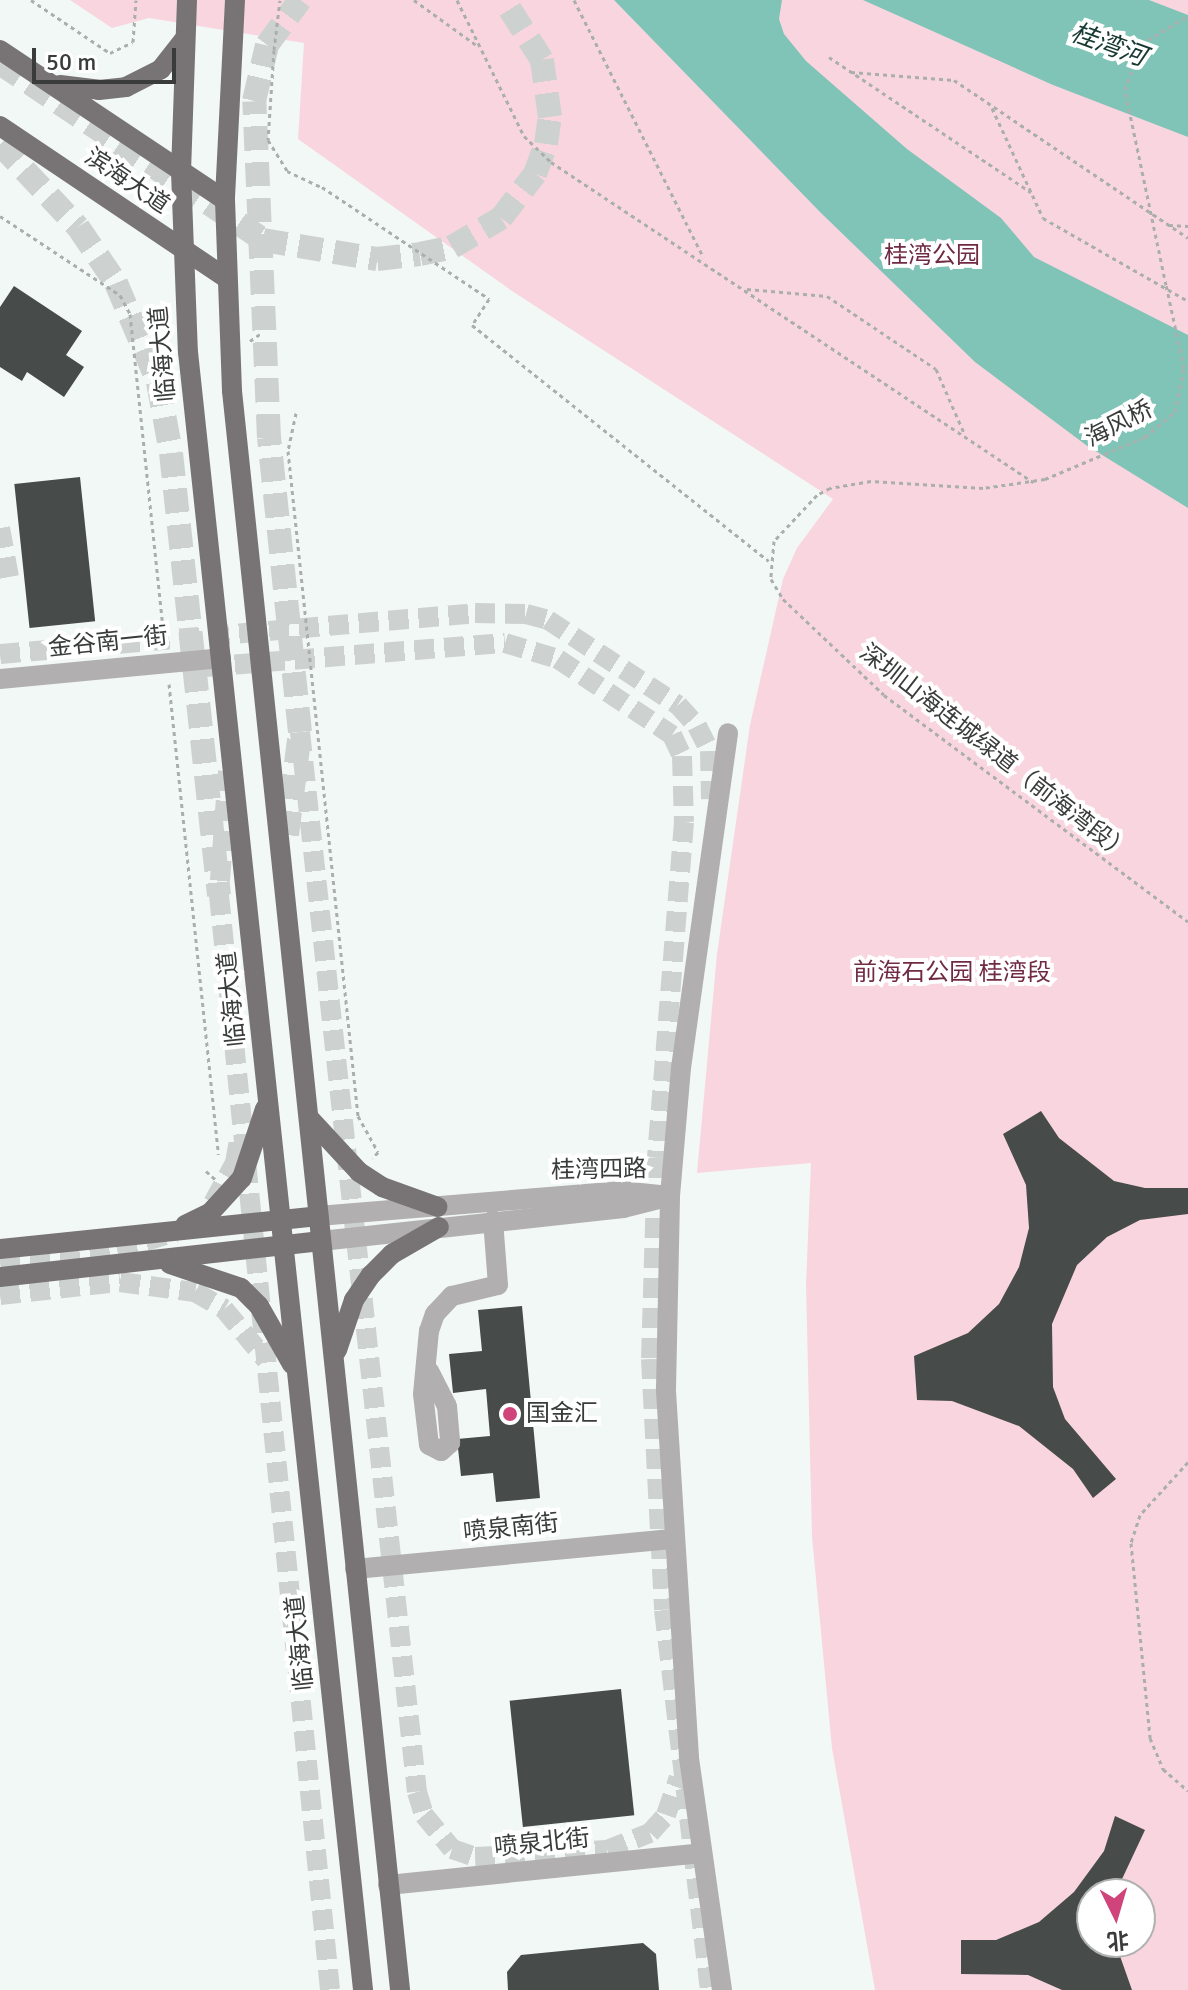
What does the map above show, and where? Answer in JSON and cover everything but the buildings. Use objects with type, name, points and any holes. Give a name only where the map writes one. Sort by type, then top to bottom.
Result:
[{"type":"main road","name":"临海大道","points":[[187,0],[181,172],[188,352],[363,1990]]},
{"type":"main road","points":[[235,0],[225,200],[226,278],[239,472],[400,1990]]},
{"type":"main road","points":[[51,83],[99,90],[126,87],[161,69],[184,40]]},
{"type":"main road","name":"滨海大道","points":[[0,50],[225,200]]},
{"type":"main road","name":"滨海大道","points":[[0,126],[226,278]]},
{"type":"main road","points":[[156,1233],[210,1213],[228,1197],[253,1157],[268,1098]]},
{"type":"main road","points":[[308,1114],[359,1172],[438,1217],[371,1275],[354,1300],[334,1361]]},
{"type":"main road","name":"桂湾四路","points":[[0,1249],[318,1216]]},
{"type":"main road","name":"桂湾四路","points":[[0,1277],[321,1241]]},
{"type":"main road","points":[[154,1260],[222,1278],[241,1288],[259,1306],[297,1374]]},
{"type":"street","name":"金谷南一街","points":[[0,679],[221,658]]},
{"type":"street","points":[[722,1990],[701,1853],[672,1539],[666,1389],[670,1196],[702,892],[728,733]]},
{"type":"street","name":"桂湾四路","points":[[321,1241],[438,1217],[620,1191],[670,1196]]},
{"type":"street","name":"桂湾四路","points":[[318,1216],[493,1220],[623,1208],[670,1196]]},
{"type":"street","points":[[429,1371],[428,1339],[440,1306],[459,1293],[498,1285],[493,1220]]},
{"type":"street","name":"喷泉南街","points":[[355,1569],[672,1539]]},
{"type":"street","name":"喷泉北街","points":[[388,1885],[701,1853]]},
{"type":"path","points":[[31,0],[110,53],[133,42],[136,0]]},
{"type":"path","points":[[280,0],[268,140],[287,171],[322,187],[489,299],[472,325],[769,561]]},
{"type":"path","points":[[414,0],[481,48]]},
{"type":"path","points":[[457,0],[535,148],[1033,482]]},
{"type":"path","points":[[574,0],[705,261]]},
{"type":"path","name":"海风桥","points":[[769,561],[774,541],[817,495],[830,488],[871,481],[983,488],[1033,482],[1145,437],[1175,412],[1184,368],[1126,104],[1129,66],[1150,35],[1188,16]]},
{"type":"path","points":[[829,57],[1031,192]]},
{"type":"path","points":[[851,72],[954,80],[1188,238]]},
{"type":"path","points":[[991,105],[1043,218],[1188,301]]},
{"type":"path","points":[[1169,225],[1188,226]]},
{"type":"path","points":[[746,289],[827,296],[924,360],[936,369],[965,435]]},
{"type":"path","points":[[250,342],[260,334]]},
{"type":"path","points":[[296,413],[288,451],[358,1116],[378,1152]]},
{"type":"path","name":"深圳山海连城绿道（前海湾段）","points":[[769,561],[771,579],[783,599],[884,695],[1188,922]]},
{"type":"path","points":[[1188,1462],[1140,1515],[1131,1543],[1150,1738],[1163,1769],[1188,1791]]},
{"type":"green space","points":[[70,0],[1188,0],[1188,1990],[875,1990],[832,1748],[812,1537],[806,1285],[811,1163],[697,1173],[717,954],[750,725],[783,579],[797,548],[833,499],[512,291],[298,139],[304,43],[149,18],[112,28]]},
{"type":"water","points":[[614,0],[782,0],[779,19],[784,34],[806,61],[907,149],[1001,218],[1034,257],[1188,335],[1188,508],[1086,445],[975,362],[820,212]]},
{"type":"water","name":"桂湾河","points":[[863,0],[1149,0],[1188,15],[1188,137],[1053,85]]},
{"type":"tunnel","points":[[287,835],[300,732],[269,438],[254,101],[267,45],[300,0]]},
{"type":"tunnel","points":[[0,63],[263,240],[377,259],[420,254],[452,247],[501,218],[535,174],[546,144],[550,117],[542,60],[504,0]]},
{"type":"tunnel","points":[[0,144],[78,227],[116,283],[158,382],[171,453],[219,895]]},
{"type":"tunnel","points":[[0,528],[9,577]]},
{"type":"tunnel","points":[[0,654],[475,613],[526,614],[548,620],[678,705],[697,726],[710,751],[711,799]]},
{"type":"tunnel","points":[[205,667],[505,643],[558,659],[672,735],[682,756],[684,822],[657,1158],[651,1359],[664,1610],[710,1990]]},
{"type":"tunnel","points":[[300,732],[417,1792],[424,1815],[452,1849],[475,1857],[607,1850],[650,1833],[666,1815],[679,1778]]},
{"type":"tunnel","points":[[228,771],[219,895],[330,1990]]},
{"type":"tunnel","points":[[213,1203],[235,1163],[239,1141]]},
{"type":"tunnel","points":[[0,1261],[117,1250],[175,1232]]},
{"type":"tunnel","points":[[0,1295],[120,1282],[195,1292],[224,1309],[266,1360]]},
{"type":"place","name":"国金汇","points":[[510,1414]]},
{"type":"park label","name":"桂湾公园","points":[[932,256]]},
{"type":"park label","name":"前海石公园 桂湾段","points":[[952,973]]}]
